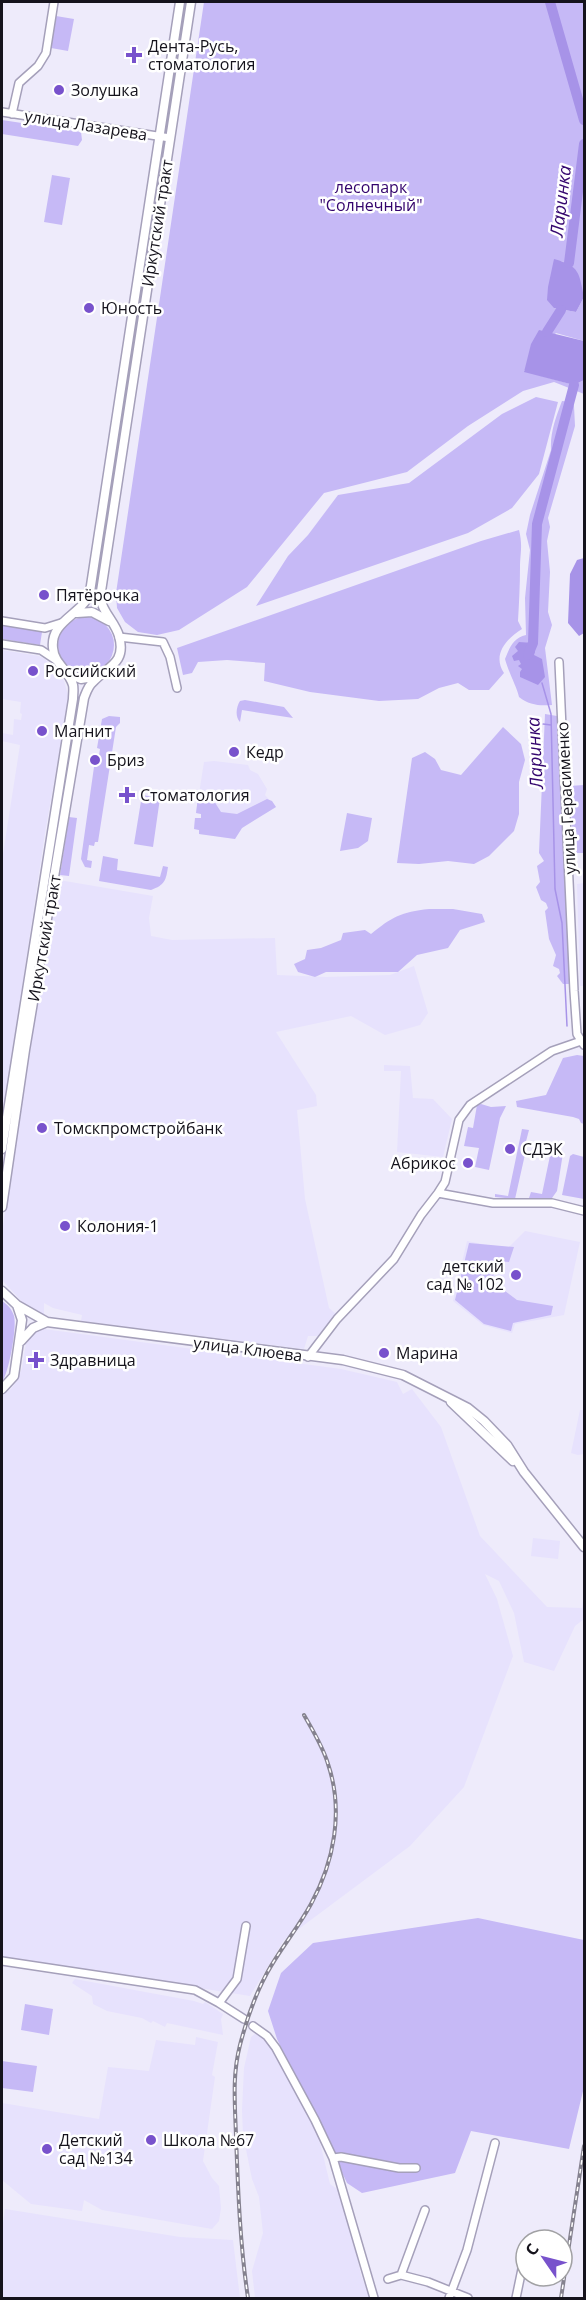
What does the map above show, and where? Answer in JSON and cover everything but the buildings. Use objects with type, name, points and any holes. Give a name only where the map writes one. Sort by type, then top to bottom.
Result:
[{"type":"main road","name":"Иркутский тракт","points":[[61,623],[85,604],[90,592],[180,2]]},
{"type":"main road","name":"Иркутский тракт","points":[[2,1207],[25,1050],[84,698],[93,681],[115,663],[119,654],[119,637],[102,606],[101,594],[191,2]]},
{"type":"main road","points":[[76,613],[92,612],[110,621]]},
{"type":"main road","points":[[56,660],[53,642],[56,630],[61,623]]},
{"type":"main road","name":"Иркутский тракт","points":[[2,1149],[73,699],[73,685],[56,660]]},
{"type":"main road","points":[[63,669],[81,678],[101,676]]},
{"type":"main road","points":[[2,1291],[17,1305],[22,1320],[14,1376],[2,1389]]},
{"type":"main road","name":"улица Клюева","points":[[17,1305],[47,1322],[343,1360],[385,1369],[420,1382],[462,1404],[484,1421],[507,1445],[524,1472],[585,1547]]},
{"type":"main road","points":[[19,1344],[29,1331],[47,1322]]},
{"type":"street","points":[[12,114],[19,83],[38,66],[46,53],[54,2]]},
{"type":"street","name":"улица Лазарева","points":[[2,112],[170,138]]},
{"type":"street","points":[[2,621],[45,628],[61,623]]},
{"type":"street","points":[[119,637],[163,642],[170,657],[177,688]]},
{"type":"street","points":[[2,644],[41,650],[56,660]]},
{"type":"street","name":"улица Герасименко","points":[[560,662],[571,952],[577,1034],[584,1042]]},
{"type":"street","points":[[308,1357],[337,1319],[394,1259],[421,1215],[438,1193],[445,1182],[459,1120],[470,1105],[552,1051],[584,1042]]},
{"type":"street","points":[[438,1193],[493,1203],[557,1203],[585,1211]]},
{"type":"street","points":[[219,2002],[237,1979],[246,1926]]},
{"type":"street","points":[[2,1961],[195,1990],[219,2002],[244,2019]]},
{"type":"street","points":[[253,2026],[267,2036],[276,2048],[333,2158],[374,2298]]},
{"type":"street","points":[[450,2295],[467,2250],[495,2143]]},
{"type":"street","points":[[333,2158],[341,2157],[399,2168],[416,2168]]},
{"type":"street","points":[[401,2275],[425,2210]]},
{"type":"street","points":[[388,2279],[401,2275],[428,2282],[450,2295],[468,2298]]},
{"type":"shaded area","points":[[554,259],[574,268],[579,276],[584,297],[576,312],[554,308],[547,300]]},
{"type":"shaded area","points":[[539,330],[584,341],[584,380],[574,385],[524,372],[531,344]]},
{"type":"shaded area","points":[[584,558],[584,633],[579,636],[568,623],[570,574],[577,560]]},
{"type":"shaded area","points":[[519,642],[533,643],[534,655],[542,659],[545,677],[538,685],[520,677],[522,669],[518,666],[521,664],[519,660],[514,661],[512,656],[518,651],[515,647]]},
{"type":"shaded area","points":[[2,650],[45,659],[64,681],[69,698],[45,833],[2,1122],[2,854],[20,745],[2,741],[2,733],[13,735],[14,719],[21,720],[22,714],[20,713],[21,702],[2,699]]},
{"type":"shaded area","points":[[204,762],[248,765],[250,770],[258,774],[267,789],[265,795],[276,807],[242,828],[235,839],[199,834],[199,830],[194,829],[195,818],[201,818],[201,814],[196,813]]},
{"type":"shaded area","points":[[59,880],[153,896],[149,918],[151,936],[172,940],[275,938],[277,975],[327,977],[390,975],[414,966],[428,1013],[420,1025],[385,1035],[351,1016],[276,1032],[316,1095],[317,1106],[297,1110],[305,1199],[329,1308],[336,1314],[319,1336],[308,1336],[304,1349],[81,1321],[82,1315],[53,1308],[44,1303],[44,1316],[27,1307],[2,1280],[2,1232],[30,1047]]},
{"type":"shaded area","points":[[584,883],[584,986],[580,986],[577,884]]},
{"type":"shaded area","points":[[384,1065],[410,1066],[413,1098],[433,1099],[452,1119],[443,1157],[397,1152],[401,1071],[384,1071]]},
{"type":"shaded area","name":"детский сад № 102","points":[[525,1231],[580,1242],[564,1315],[515,1324],[512,1333],[483,1325],[453,1301],[467,1241],[507,1249]]},
{"type":"shaded area","points":[[44,1329],[341,1369],[397,1382],[403,1394],[412,1389],[441,1427],[480,1536],[547,1607],[582,1608],[584,1594],[584,1619],[575,1626],[554,1671],[524,1662],[514,1613],[499,1581],[485,1574],[497,1599],[513,1656],[464,1787],[410,1846],[284,1940],[250,1996],[2,1957],[2,1395],[11,1389],[18,1379],[26,1343],[31,1335],[36,1330]]},
{"type":"shaded area","points":[[580,1410],[584,1410],[584,1454],[578,1455],[571,1453]]},
{"type":"shaded area","points":[[533,1538],[560,1541],[558,1559],[531,1556]]},
{"type":"shaded area","points":[[75,1979],[203,2004],[205,2002],[223,2014],[221,2019],[223,2035],[167,2023],[165,2027],[153,2021],[151,2023],[142,2018],[107,2011],[93,2004],[92,1996],[72,1983]]},
{"type":"shaded area","points":[[256,2033],[270,2045],[316,2126],[330,2184],[340,2191],[349,2218],[361,2275],[370,2298],[255,2298],[252,2271],[263,2233],[259,2197],[252,2179],[243,2135],[242,2110],[244,2068],[251,2037]]},
{"type":"shaded area","name":"Школа №67","points":[[196,2037],[218,2042],[212,2075],[215,2077],[203,2161],[219,2186],[221,2208],[219,2221],[212,2229],[102,2210],[84,2200],[82,2211],[31,2204],[2,2180],[2,2103],[99,2119],[108,2067],[149,2071],[156,2040],[195,2045]]},
{"type":"shaded area","points":[[5,2209],[180,2237],[233,2240],[240,2298],[2,2298],[2,2230]]},
{"type":"green space","name":"лесопарк \"Солнечный\"","points":[[204,2],[584,2],[584,297],[584,341],[556,333],[524,371],[574,385],[584,380],[584,394],[554,382],[523,391],[468,426],[407,472],[324,493],[247,587],[179,630],[157,635],[138,632],[125,622],[117,608],[116,593]],"holes":[[[554,260],[569,263],[584,297],[576,312],[554,308]]]},
{"type":"green space","points":[[56,16],[74,19],[68,51],[51,48]]},
{"type":"green space","points":[[2,120],[81,132],[82,140],[78,146],[2,134]]},
{"type":"green space","points":[[52,175],[70,178],[62,225],[44,222]]},
{"type":"green space","points":[[536,397],[558,402],[539,474],[512,508],[468,533],[256,606],[288,556],[308,535],[338,495],[409,483],[502,414]]},
{"type":"green space","points":[[562,401],[572,402],[575,426],[548,518],[550,527],[547,541],[550,572],[548,612],[552,625],[545,648],[552,705],[538,705],[519,697],[505,659],[515,641],[526,635],[525,598],[530,550],[526,534],[551,450],[552,431]]},
{"type":"green space","points":[[519,530],[521,545],[518,621],[522,629],[502,648],[500,660],[504,673],[489,690],[469,690],[458,683],[439,688],[418,699],[379,701],[310,692],[264,681],[265,663],[227,660],[198,662],[192,673],[183,675],[177,648],[481,541]]},
{"type":"green space","points":[[86,617],[97,619],[106,625],[112,634],[114,645],[112,656],[106,665],[97,671],[86,673],[75,671],[66,665],[60,656],[58,645],[60,634],[66,625],[75,619]]},
{"type":"green space","points":[[2,625],[42,632],[40,645],[2,639]]},
{"type":"green space","points":[[240,701],[284,707],[293,718],[242,710],[240,722],[237,709]]},
{"type":"green space","points":[[545,714],[557,716],[570,984],[563,984],[557,976],[560,973],[559,969],[553,966],[556,955],[549,939],[545,911],[548,908],[541,900],[536,887],[540,882],[537,866],[544,861],[539,853]]},
{"type":"green space","points":[[109,716],[120,717],[120,723],[116,727],[98,842],[95,842],[94,846],[89,845],[87,860],[92,861],[91,868],[85,867],[81,859],[94,767],[97,767],[100,749],[97,748],[102,719]]},
{"type":"green space","points":[[503,727],[521,744],[525,760],[519,782],[519,814],[514,831],[489,856],[474,864],[448,861],[419,864],[397,863],[412,758],[425,752],[435,759],[441,770],[461,775]]},
{"type":"green space","points":[[584,785],[584,853],[574,853],[569,786]]},
{"type":"green space","points":[[142,795],[160,798],[153,847],[134,844]]},
{"type":"green space","points":[[198,797],[214,801],[221,812],[237,814],[267,799],[272,801],[276,807],[242,828],[235,839],[199,834],[199,830],[194,829],[195,818],[201,818],[201,814],[196,813]]},
{"type":"green space","points":[[347,813],[372,818],[368,841],[358,848],[340,851]]},
{"type":"green space","points":[[69,817],[77,818],[69,876],[60,875]]},
{"type":"green space","points":[[103,856],[118,859],[117,870],[160,877],[163,866],[168,867],[165,879],[162,884],[151,890],[99,881]]},
{"type":"green space","points":[[429,909],[453,909],[482,914],[485,922],[460,930],[448,948],[417,955],[398,972],[326,972],[315,977],[298,972],[294,964],[305,959],[307,950],[321,948],[341,940],[343,933],[365,930],[371,934],[397,916]]},
{"type":"green space","points":[[584,1056],[584,1124],[573,1117],[517,1107],[516,1101],[546,1095],[563,1058]]},
{"type":"green space","points":[[477,1105],[491,1107],[506,1106],[500,1118],[489,1170],[475,1167],[479,1148],[464,1146],[468,1127],[473,1128]]},
{"type":"green space","points":[[522,1129],[529,1130],[515,1199],[495,1197],[495,1194],[508,1196]]},
{"type":"green space","points":[[535,1143],[563,1153],[557,1191],[552,1198],[529,1198],[531,1192],[542,1194],[551,1151],[535,1147]]},
{"type":"green space","points":[[573,1154],[584,1157],[584,1199],[562,1195],[570,1156]]},
{"type":"green space","points":[[469,1243],[514,1247],[509,1262],[497,1261],[492,1281],[517,1300],[553,1306],[551,1315],[513,1323],[511,1331],[484,1324],[455,1300]]},
{"type":"green space","points":[[2,1301],[12,1311],[15,1322],[10,1360],[2,1382]]},
{"type":"green space","points":[[478,1918],[584,1940],[584,2087],[569,2149],[471,2131],[455,2173],[362,2193],[347,2183],[277,2039],[268,2011],[281,1973],[313,1943]]},
{"type":"green space","points":[[25,2004],[53,2009],[49,2035],[21,2030]]},
{"type":"green space","points":[[2,2061],[37,2066],[33,2092],[2,2088]]},
{"type":"waterway","name":"Ларинка","points":[[550,2],[584,120]]},
{"type":"waterway","name":"Ларинка","points":[[569,263],[584,144]]},
{"type":"waterway","name":"Ларинка","points":[[547,332],[561,310]]},
{"type":"waterway","name":"Ларинка","points":[[528,655],[533,643],[537,524],[574,385]]},
{"type":"waterway","name":"Ларинка","points":[[542,683],[551,714],[555,889],[562,923],[567,1026]]},
{"type":"waterway","points":[[543,724],[551,725]]},
{"type":"railway","points":[[248,2298],[241,2238],[238,2177],[235,2090],[237,2056],[259,1990],[272,1964],[306,1913],[319,1888],[331,1854],[336,1818],[333,1782],[328,1764],[318,1739],[304,1715]]},
{"type":"railway","points":[[561,2298],[584,2146]]},
{"type":"place","name":"Дента-Русь, стоматология","points":[[134,55]]},
{"type":"place","name":"Золушка","points":[[59,90]]},
{"type":"place","name":"Юность","points":[[89,308]]},
{"type":"place","name":"Пятёрочка","points":[[44,595]]},
{"type":"place","name":"Российский","points":[[33,671]]},
{"type":"place","name":"Магнит","points":[[42,731]]},
{"type":"place","name":"Кедр","points":[[234,752]]},
{"type":"place","name":"Бриз","points":[[95,760]]},
{"type":"place","name":"Стоматология","points":[[127,795]]},
{"type":"place","name":"Томскпромстройбанк","points":[[42,1128]]},
{"type":"place","name":"СДЭК","points":[[510,1149]]},
{"type":"place","name":"Абрикос","points":[[468,1163]]},
{"type":"place","name":"Колония-1","points":[[65,1226]]},
{"type":"place","name":"детский сад № 102","points":[[516,1275]]},
{"type":"place","name":"Марина","points":[[384,1353]]},
{"type":"place","name":"Здравница","points":[[36,1360]]},
{"type":"place","name":"Школа №67","points":[[151,2140]]},
{"type":"place","name":"Детский сад №134","points":[[47,2149]]}]
